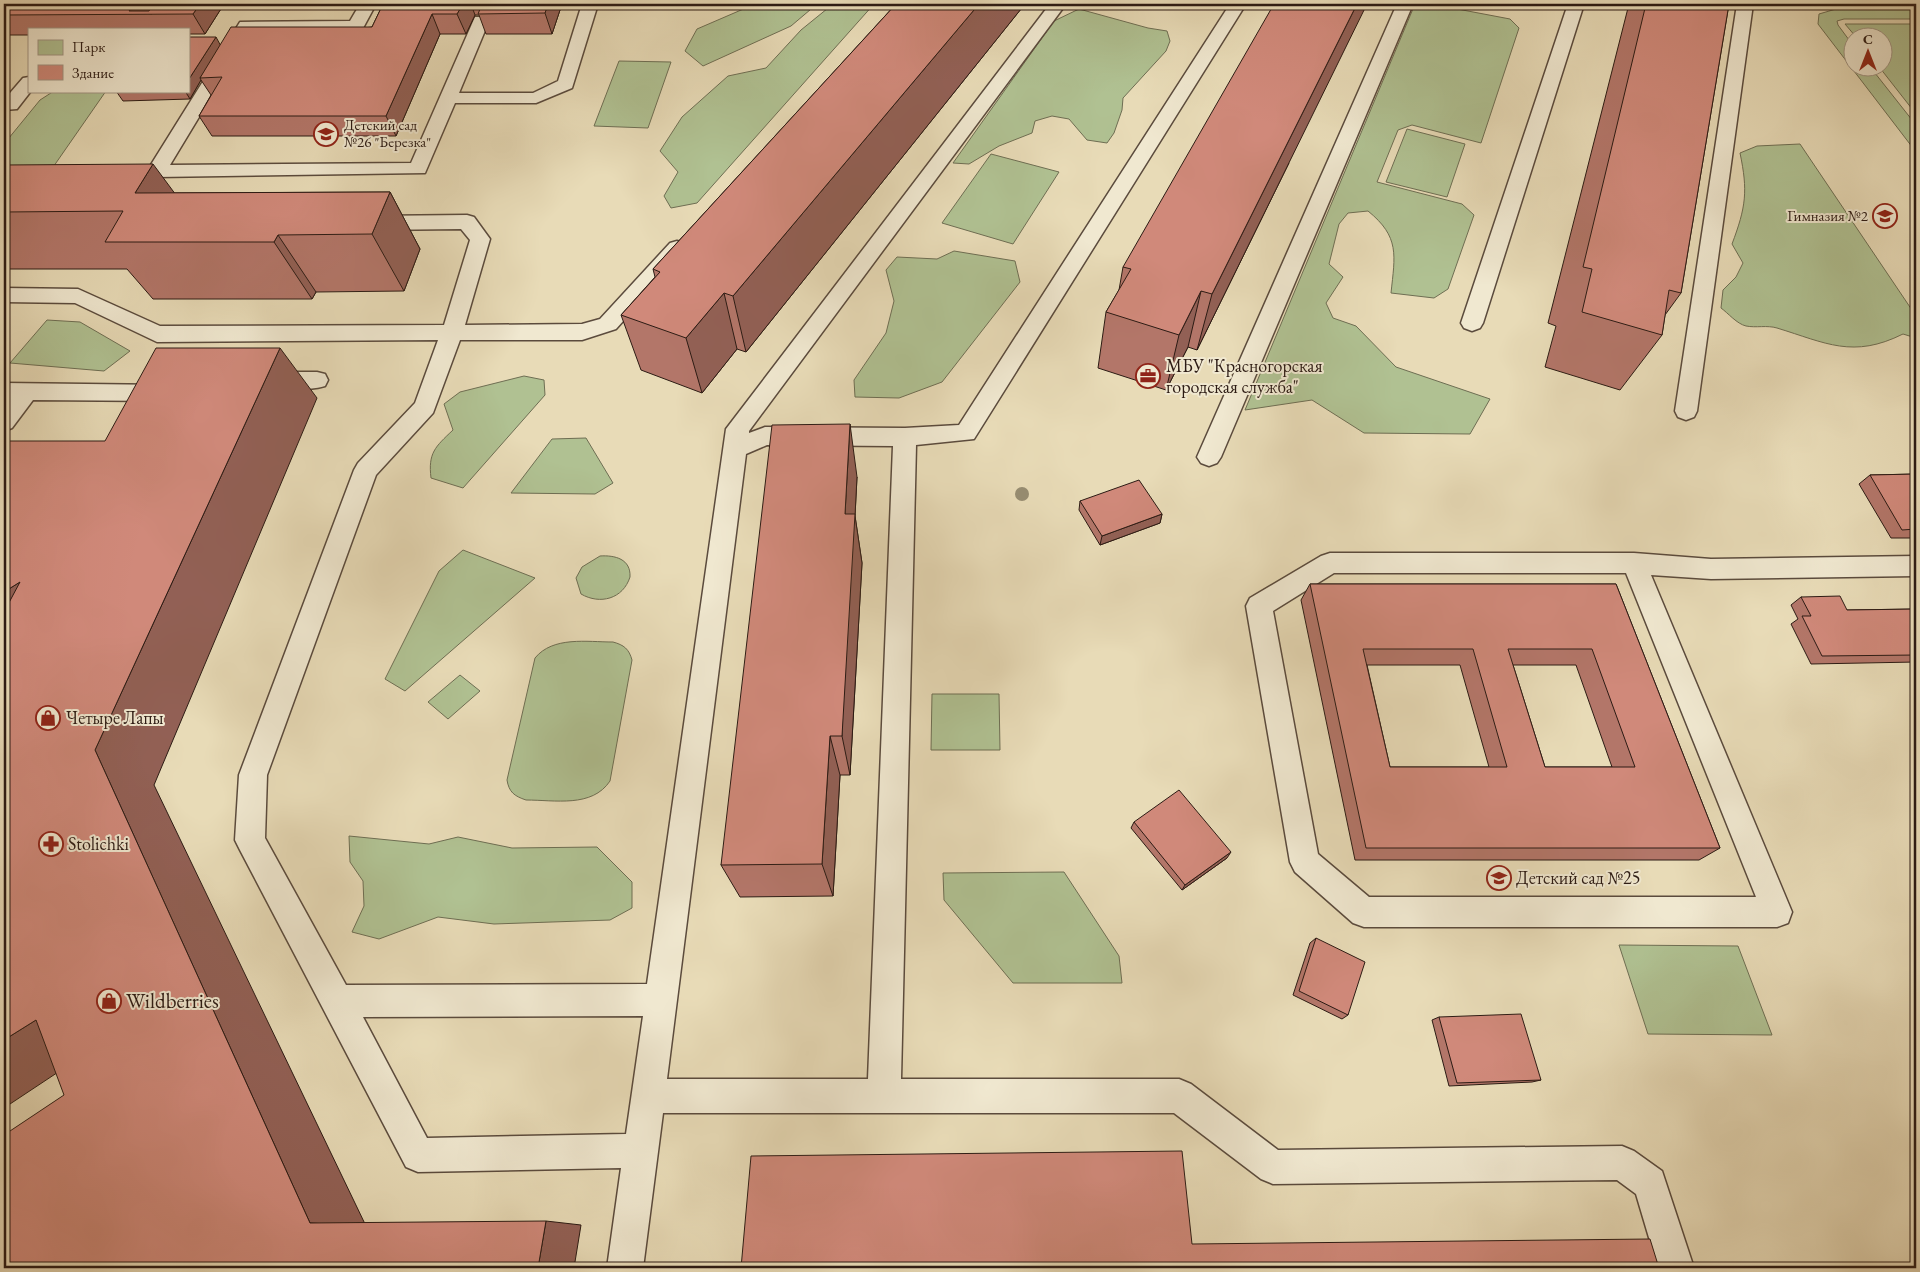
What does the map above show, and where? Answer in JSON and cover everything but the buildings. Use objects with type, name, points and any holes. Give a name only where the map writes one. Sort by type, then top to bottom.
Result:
[{"type":"lane","points":[[368,4],[356,26],[246,26],[157,171],[418,169],[481,20]]},
{"type":"lane","points":[[448,98],[536,98],[566,84],[590,4]]},
{"type":"lane","points":[[625,1268],[738,428],[1058,4]]},
{"type":"lane","points":[[735,449],[765,436],[905,437],[966,433],[1238,4]]},
{"type":"lane","points":[[1209,457],[1406,4]]},
{"type":"lane","points":[[1472,323],[1576,4]]},
{"type":"lane","points":[[1686,411],[1745,4]]},
{"type":"lane","points":[[4,105],[11,105],[28,83]]},
{"type":"lane","points":[[352,223],[467,222],[480,238],[452,333],[425,408],[366,470],[253,775],[250,840],[338,1000],[418,1155],[640,1151]]},
{"type":"lane","points":[[4,295],[78,296],[157,334],[582,332],[608,324],[693,231]]},
{"type":"lane","points":[[243,380],[317,380]]},
{"type":"lane","points":[[4,422],[15,391],[168,393],[187,387]]},
{"type":"lane","points":[[884,1097],[905,437]]},
{"type":"lane","points":[[1634,563],[1777,912],[1364,912],[1305,862],[1259,606],[1330,563],[1634,563],[1711,569],[1916,566]]},
{"type":"lane","points":[[338,1000],[660,1000]]},
{"type":"lane","points":[[648,1096],[1179,1096],[1273,1167],[1622,1163],[1650,1183],[1676,1268]]},
{"type":"green space","points":[[755,4],[817,4],[791,26],[703,66],[685,51],[697,29]]},
{"type":"green space","points":[[833,4],[874,4],[697,203],[671,208],[664,196],[678,172],[660,151],[682,117],[728,76],[766,68],[801,30]]},
{"type":"green space","points":[[1415,4],[1449,4],[1452,8],[1510,19],[1519,28],[1481,143],[1412,125],[1398,130],[1377,182],[1462,204],[1474,215],[1448,289],[1434,298],[1391,293],[1394,257],[1393,247],[1386,229],[1368,211],[1348,213],[1339,224],[1329,264],[1343,277],[1326,303],[1333,318],[1356,326],[1396,367],[1490,399],[1470,434],[1364,433],[1312,400],[1245,410]]},
{"type":"green space","points":[[1079,9],[1148,28],[1167,31],[1170,41],[1166,51],[1123,98],[1122,110],[1114,133],[1107,143],[1087,140],[1069,119],[1052,116],[1035,121],[1032,133],[999,146],[969,164],[953,163],[1054,21]]},
{"type":"green space","points":[[1836,9],[1916,9],[1916,19],[1844,19],[1837,21],[1842,30],[1842,55],[1818,24],[1819,14]]},
{"type":"green space","points":[[1845,24],[1916,24],[1916,114],[1888,78],[1892,78],[1892,28],[1848,28]]},
{"type":"green space","points":[[619,61],[671,62],[648,128],[594,126]]},
{"type":"green space","points":[[1859,78],[1879,78],[1916,125],[1916,152]]},
{"type":"green space","points":[[52,92],[105,92],[49,173],[4,173],[4,144],[40,100]]},
{"type":"green space","points":[[1407,129],[1465,144],[1447,197],[1386,182]]},
{"type":"green space","points":[[1800,144],[1916,316],[1916,338],[1903,334],[1885,342],[1869,346],[1840,346],[1773,327],[1746,326],[1736,321],[1721,308],[1723,290],[1736,277],[1743,263],[1732,244],[1743,209],[1745,189],[1740,153],[1757,146]]},
{"type":"green space","points":[[991,154],[1059,172],[1013,244],[942,223]]},
{"type":"green space","points":[[954,251],[1015,261],[1020,282],[942,382],[899,398],[855,397],[854,380],[886,333],[894,301],[886,270],[897,257],[937,259]]},
{"type":"green space","points":[[47,320],[80,322],[130,351],[104,371],[10,363]]},
{"type":"green space","points":[[524,376],[544,380],[545,395],[463,488],[431,478],[430,469],[434,451],[453,430],[444,404],[460,392]]},
{"type":"green space","points":[[586,438],[613,483],[595,494],[511,493],[552,439]]},
{"type":"green space","points":[[463,550],[535,578],[405,691],[385,679],[439,571]]},
{"type":"green space","points":[[600,556],[611,556],[621,559],[628,566],[630,577],[627,584],[616,595],[610,598],[596,599],[581,594],[576,578],[582,567]]},
{"type":"green space","points":[[582,641],[613,642],[626,648],[632,660],[610,781],[602,790],[593,795],[572,801],[526,800],[518,797],[509,788],[507,780],[535,658],[542,651],[561,643]]},
{"type":"green space","points":[[460,675],[480,691],[448,719],[428,702]]},
{"type":"green space","points":[[932,694],[999,694],[1000,750],[931,750]]},
{"type":"green space","points":[[349,836],[429,844],[458,837],[512,848],[597,847],[632,882],[632,908],[610,920],[494,924],[438,917],[379,939],[352,932],[364,906],[363,881],[350,862]]},
{"type":"green space","points":[[1064,872],[1119,956],[1122,983],[1013,983],[944,900],[943,873]]},
{"type":"green space","points":[[1619,945],[1738,946],[1772,1035],[1648,1034]]},
{"type":"place","name":"Детский сад №26 \"Березка\"","points":[[326,134]]},
{"type":"place","name":"Гимназия №2","points":[[1885,216]]},
{"type":"place","name":"МБУ \"Красногорская городская служба\"","points":[[1148,376]]},
{"type":"place","name":"Четыре Лапы","points":[[48,718]]},
{"type":"place","name":"Stolichki","points":[[51,844]]},
{"type":"place","name":"Детский сад №25","points":[[1499,878]]},
{"type":"place","name":"Wildberries","points":[[109,1001]]}]
